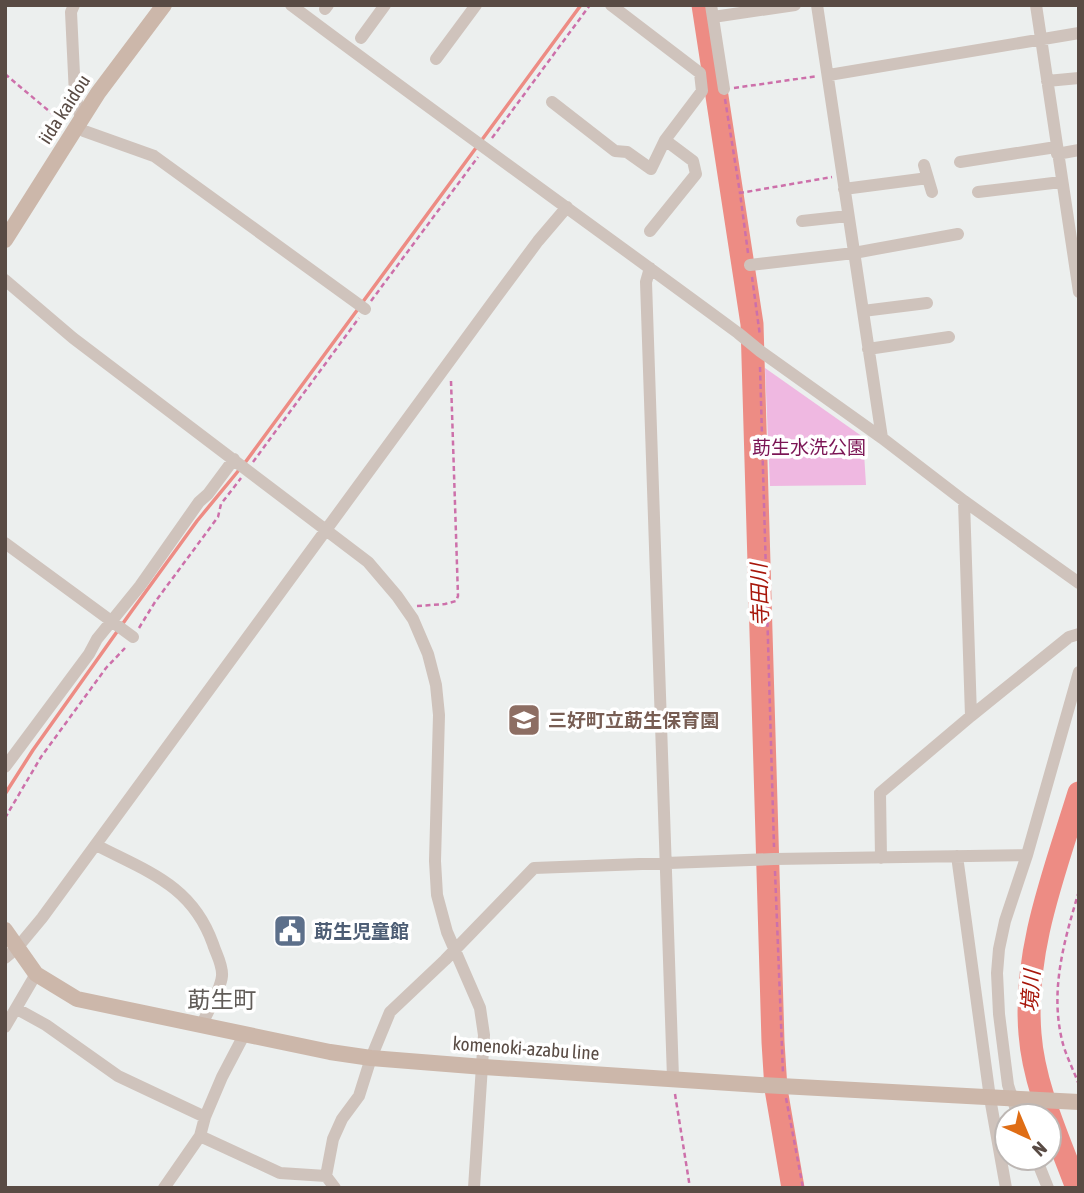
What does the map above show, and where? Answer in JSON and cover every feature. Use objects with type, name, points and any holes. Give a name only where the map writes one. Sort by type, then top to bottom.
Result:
[{"type":"main road","name":"iida kaidou","points":[[5,240],[77,125],[164,5]]},
{"type":"main road","name":"komenoki-azabu line","points":[[5,930],[11,953],[36,974],[86,1002],[371,1058],[760,1085],[1079,1102]]},
{"type":"street","points":[[74,5],[71,12],[77,125],[83,131],[155,156],[365,309]]},
{"type":"street","points":[[291,5],[754,347],[882,438],[964,502],[1079,583]]},
{"type":"street","points":[[361,38],[385,5]]},
{"type":"street","points":[[436,59],[476,5]]},
{"type":"street","points":[[552,102],[615,151],[627,152],[651,169],[666,140],[702,91],[699,73],[611,5]]},
{"type":"street","points":[[724,89],[712,11],[795,5]]},
{"type":"street","points":[[817,5],[882,438]]},
{"type":"street","points":[[1036,5],[1079,292]]},
{"type":"street","points":[[829,75],[1079,33]]},
{"type":"street","points":[[1046,82],[1079,78]]},
{"type":"street","points":[[650,231],[696,174],[693,161],[666,140]]},
{"type":"street","points":[[960,162],[1079,150]]},
{"type":"street","points":[[924,165],[932,192]]},
{"type":"street","points":[[844,189],[928,178]]},
{"type":"street","points":[[978,192],[1062,182]]},
{"type":"street","points":[[11,953],[43,918],[531,250],[567,207]]},
{"type":"street","points":[[802,221],[848,216]]},
{"type":"street","points":[[750,265],[854,253],[958,234]]},
{"type":"street","points":[[650,268],[646,282],[673,1078]]},
{"type":"street","points":[[5,280],[73,338],[368,562],[406,608],[428,654],[436,685],[439,730],[435,879],[440,913],[480,1008],[485,1042],[474,1188]]},
{"type":"street","points":[[863,311],[927,303]]},
{"type":"street","points":[[868,349],[949,337]]},
{"type":"street","points":[[5,767],[112,621],[141,586],[199,502],[234,459]]},
{"type":"street","points":[[964,502],[971,716]]},
{"type":"street","points":[[5,543],[132,636]]},
{"type":"street","points":[[881,858],[880,793],[971,716],[1069,638],[1079,634]]},
{"type":"street","points":[[1014,1102],[1008,1085],[997,973],[1005,921],[1027,855],[1079,672]]},
{"type":"street","points":[[96,845],[168,883],[197,909],[209,932],[222,977],[201,1026]]},
{"type":"street","points":[[326,1177],[333,1139],[342,1119],[359,1096],[371,1058],[394,1006],[454,951],[534,868],[774,859],[1027,855]]},
{"type":"street","points":[[957,856],[990,1098],[1006,1188]]},
{"type":"street","points":[[5,1027],[36,974]]},
{"type":"street","points":[[17,1009],[46,1025],[118,1076],[205,1117]]},
{"type":"street","points":[[164,1188],[200,1136],[222,1077],[244,1035]]},
{"type":"street","points":[[200,1136],[280,1173],[326,1177],[335,1188]]},
{"type":"path","points":[[5,818],[41,757],[106,668],[118,657],[155,602],[219,517],[221,505],[590,5]]},
{"type":"path","points":[[5,74],[77,125]]},
{"type":"path","points":[[803,1188],[783,1086],[754,347],[758,321],[724,89],[829,75]]},
{"type":"path","points":[[740,193],[842,175]]},
{"type":"path","points":[[406,608],[445,604],[456,601],[458,596],[451,372],[447,365]]},
{"type":"path","points":[[1079,891],[1061,953],[1057,994],[1061,1035],[1079,1085]]},
{"type":"path","points":[[673,1078],[690,1188]]},
{"type":"green space","name":"莇生水洗公園","points":[[765,368],[863,437],[866,485],[770,486]]},
{"type":"waterway","points":[[362,303],[581,5]]},
{"type":"waterway","name":"寺田川","points":[[703,5],[752,324],[773,1042],[776,1089],[793,1188]]},
{"type":"waterway","points":[[244,464],[358,309]]},
{"type":"waterway","points":[[5,794],[131,612],[197,521],[239,470]]},
{"type":"waterway","name":"境川","points":[[1077,1188],[1036,1074],[1029,1003],[1031,972],[1043,912],[1079,793]]},
{"type":"place","name":"三好町立莇生保育園","points":[[524,720]]},
{"type":"place","name":"莇生児童館","points":[[290,931]]},
{"type":"district","name":"莇生町","points":[[222,1000]]}]
